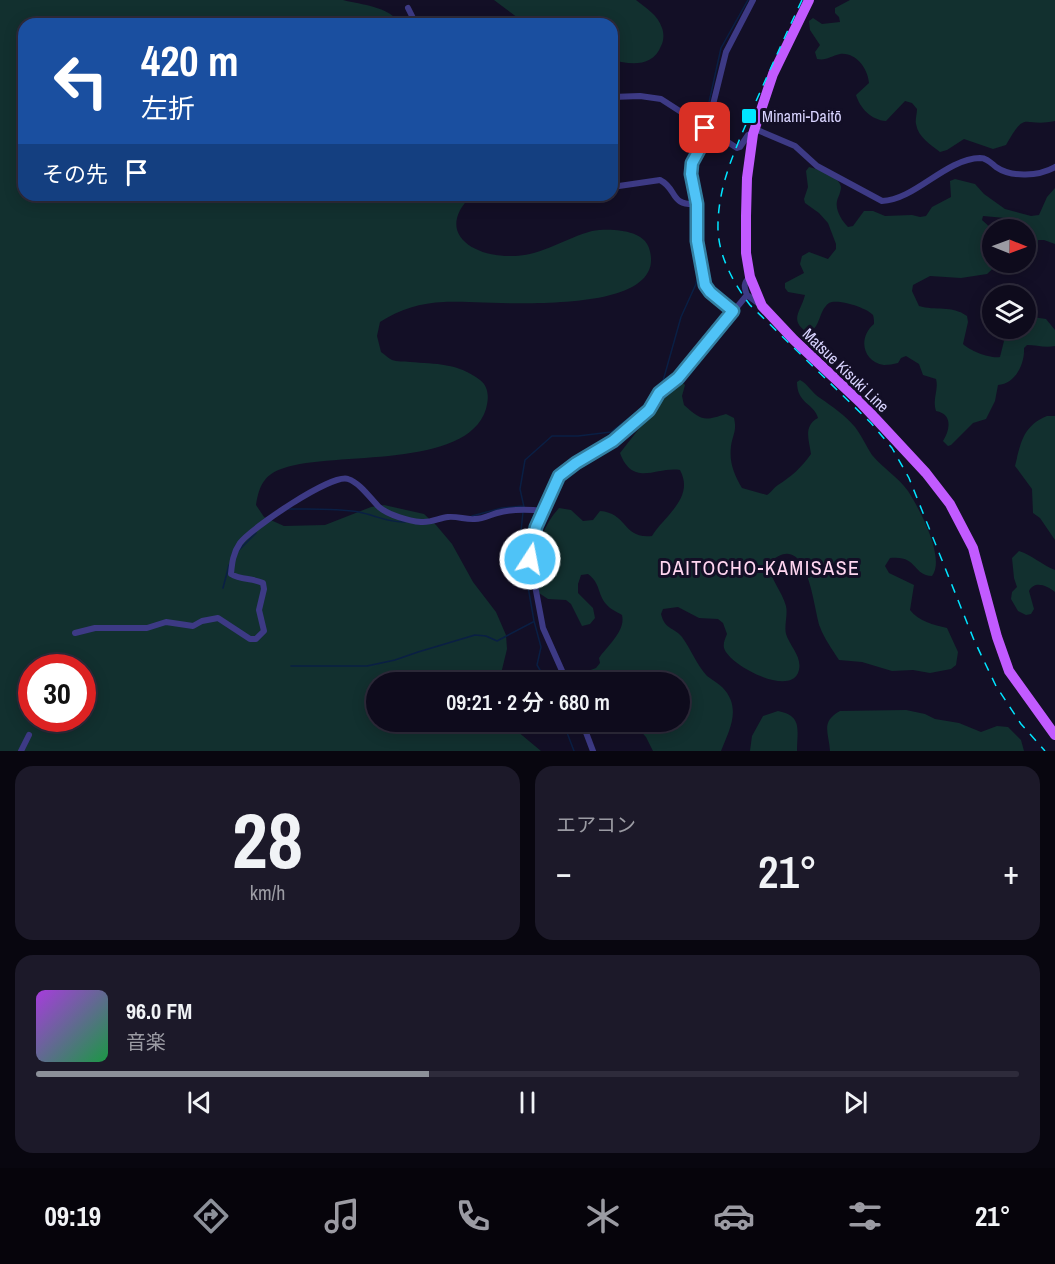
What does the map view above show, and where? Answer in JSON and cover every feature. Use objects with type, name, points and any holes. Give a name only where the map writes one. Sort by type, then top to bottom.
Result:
[{"type":"main road","name":"Matsue Kisuki Line","points":[[809,0],[773,74],[754,131],[747,178],[746,253],[750,277],[762,306],[794,340],[861,403],[926,473],[950,504],[973,548],[997,637],[1009,671],[1055,735]]},
{"type":"street","points":[[733,311],[705,285],[697,241],[691,174],[692,163],[704,141],[705,128],[726,51],[753,0]]},
{"type":"street","points":[[408,8],[413,18]]},
{"type":"street","points":[[618,97],[640,96],[661,99],[738,148],[754,131],[795,146],[817,166],[882,201],[891,200],[920,186],[942,171],[979,158],[986,159],[1004,171],[1014,174],[1040,172],[1055,167]]},
{"type":"street","points":[[618,186],[660,180],[668,185],[677,200],[694,204]]},
{"type":"street","points":[[750,277],[744,287],[747,295],[762,306]]},
{"type":"street","points":[[563,672],[543,628],[530,559],[532,541],[559,476],[613,441],[649,410],[659,393],[678,378],[747,295]]},
{"type":"street","points":[[75,633],[95,628],[147,628],[166,622],[193,626],[202,621],[218,618],[250,639],[256,639],[264,631],[259,610],[264,589],[263,583],[236,578],[231,574],[232,561],[237,549],[249,534],[277,513],[326,484],[339,479],[348,479],[358,486],[381,509],[420,522],[456,517],[478,519],[499,513],[525,510],[543,512]]},
{"type":"street","points":[[586,732],[593,751]]},
{"type":"street","points":[[21,751],[29,735]]},
{"type":"green space","points":[[0,0],[343,0],[374,7],[395,18],[18,18],[18,201],[467,201],[456,221],[458,232],[473,248],[485,253],[515,256],[535,253],[582,234],[599,230],[633,233],[646,242],[649,248],[649,271],[632,287],[604,297],[569,302],[435,303],[403,310],[380,322],[377,336],[381,352],[391,359],[455,367],[472,374],[483,383],[488,393],[487,405],[474,428],[453,442],[427,450],[306,463],[284,468],[267,477],[257,498],[256,505],[264,517],[284,526],[325,525],[371,507],[384,505],[424,514],[452,544],[473,582],[496,612],[506,635],[507,649],[501,672],[366,672],[366,732],[518,732],[541,751],[0,751]]},
{"type":"green space","points":[[494,0],[636,0],[658,19],[663,30],[663,42],[653,58],[641,63],[627,63],[618,61],[618,18],[518,18]]},
{"type":"green space","points":[[850,0],[1055,0],[1055,121],[1022,123],[1006,145],[993,149],[964,139],[940,152],[919,133],[916,122],[917,109],[912,103],[905,101],[886,121],[871,116],[863,109],[856,95],[869,83],[864,67],[856,59],[846,54],[817,59],[815,52],[820,45],[810,30],[809,21],[813,18],[822,24],[840,22],[835,8]]},
{"type":"green space","points":[[809,167],[818,170],[840,183],[837,208],[841,219],[848,227],[853,226],[864,211],[873,211],[885,216],[926,216],[932,207],[951,197],[950,181],[955,179],[975,184],[984,194],[1005,209],[1031,216],[1039,215],[1047,197],[1055,188],[1055,244],[1038,240],[1036,254],[1036,219],[983,216],[982,273],[988,273],[961,278],[930,276],[913,285],[912,291],[919,306],[955,310],[967,316],[968,322],[963,344],[986,356],[1000,357],[1004,339],[1036,339],[1036,318],[1046,319],[1055,330],[1055,346],[1027,345],[1024,348],[1023,360],[1018,372],[1009,381],[998,385],[995,401],[986,419],[973,423],[951,445],[948,446],[943,441],[947,432],[948,419],[936,411],[936,379],[923,375],[919,364],[906,356],[898,363],[884,365],[877,363],[867,354],[864,342],[869,329],[874,324],[873,315],[870,312],[852,304],[833,302],[825,306],[812,331],[808,333],[799,324],[797,320],[805,295],[788,292],[785,283],[804,273],[800,264],[802,256],[809,252],[828,259],[836,249],[828,223],[805,203],[808,187],[806,171]]},
{"type":"green space","points":[[800,380],[817,396],[839,411],[860,434],[872,455],[908,491],[929,533],[936,558],[935,568],[932,576],[926,575],[906,559],[899,558],[890,558],[885,566],[889,573],[914,585],[910,610],[913,614],[927,622],[947,628],[958,652],[956,665],[951,669],[930,673],[913,670],[892,671],[862,662],[839,660],[820,627],[811,588],[800,562],[792,555],[782,555],[769,563],[773,579],[786,606],[786,634],[798,657],[798,673],[792,679],[783,681],[759,676],[728,655],[724,648],[727,634],[723,623],[718,619],[699,618],[678,607],[663,609],[661,614],[667,626],[682,637],[707,676],[722,687],[732,702],[733,710],[728,735],[721,751],[653,751],[641,732],[690,732],[690,672],[588,672],[600,663],[599,658],[619,632],[622,615],[606,604],[595,581],[588,574],[581,575],[578,593],[593,608],[595,618],[590,624],[582,626],[571,604],[566,600],[548,599],[539,593],[537,559],[542,537],[559,508],[571,510],[583,521],[593,520],[600,511],[609,513],[616,516],[635,534],[652,536],[681,498],[684,480],[680,470],[639,473],[625,464],[620,453],[673,385],[682,382],[685,385],[682,396],[684,405],[699,417],[713,418],[726,414],[734,418],[731,463],[734,473],[742,488],[767,495],[796,471],[811,454],[809,429],[813,421],[818,418],[800,395],[797,382]]},
{"type":"green space","points":[[1047,416],[1055,416],[1055,540],[1040,518],[1033,513],[1032,489],[1015,466],[1024,436],[1033,425]]},
{"type":"green space","points":[[1019,551],[1055,570],[1055,592],[1041,585],[1034,586],[1029,591],[1034,609],[1031,614],[1026,615],[1018,611],[1011,599],[1012,592],[1017,587],[1012,558]]},
{"type":"green space","points":[[906,710],[925,714],[935,719],[959,723],[981,732],[997,726],[1008,727],[1021,740],[1024,751],[830,751],[828,724],[830,719],[840,711]]},
{"type":"green space","points":[[778,711],[792,716],[795,720],[798,730],[797,751],[750,751],[752,736],[763,716]]},
{"type":"waterway","points":[[704,125],[721,48],[748,0]]},
{"type":"waterway","points":[[692,202],[688,174],[689,161],[703,130]]},
{"type":"waterway","points":[[693,207],[694,241]]},
{"type":"waterway","points":[[524,507],[520,489],[525,460],[552,436],[611,432],[644,406],[653,391],[663,381],[681,317],[696,284],[699,266]]},
{"type":"waterway","points":[[472,516],[502,508],[523,506]]},
{"type":"waterway","points":[[288,509],[350,511],[405,522]]},
{"type":"waterway","points":[[523,512],[520,541],[534,621],[541,647],[537,665],[541,672]]},
{"type":"waterway","points":[[238,551],[256,533]]},
{"type":"waterway","points":[[223,588],[229,565]]},
{"type":"waterway","points":[[291,666],[367,666],[395,660],[475,635],[486,636],[497,641],[533,622]]},
{"type":"waterway","points":[[567,732],[574,751]]},
{"type":"railway","points":[[802,0],[740,138],[724,183],[718,230],[724,260],[738,288],[750,305],[871,423],[892,448],[909,478],[974,640],[996,686],[1021,724],[1045,751]]},
{"type":"place","name":"Minami-Daitō","points":[[749,116]]},
{"type":"district","name":"DAITOCHO-KAMISASE","points":[[760,567]]},
{"type":"route","points":[[530,559],[536,527],[559,476],[613,441],[649,410],[659,393],[678,378],[733,311],[705,285],[697,241],[697,204],[691,174],[692,163],[704,141],[707,129],[705,128]]}]
